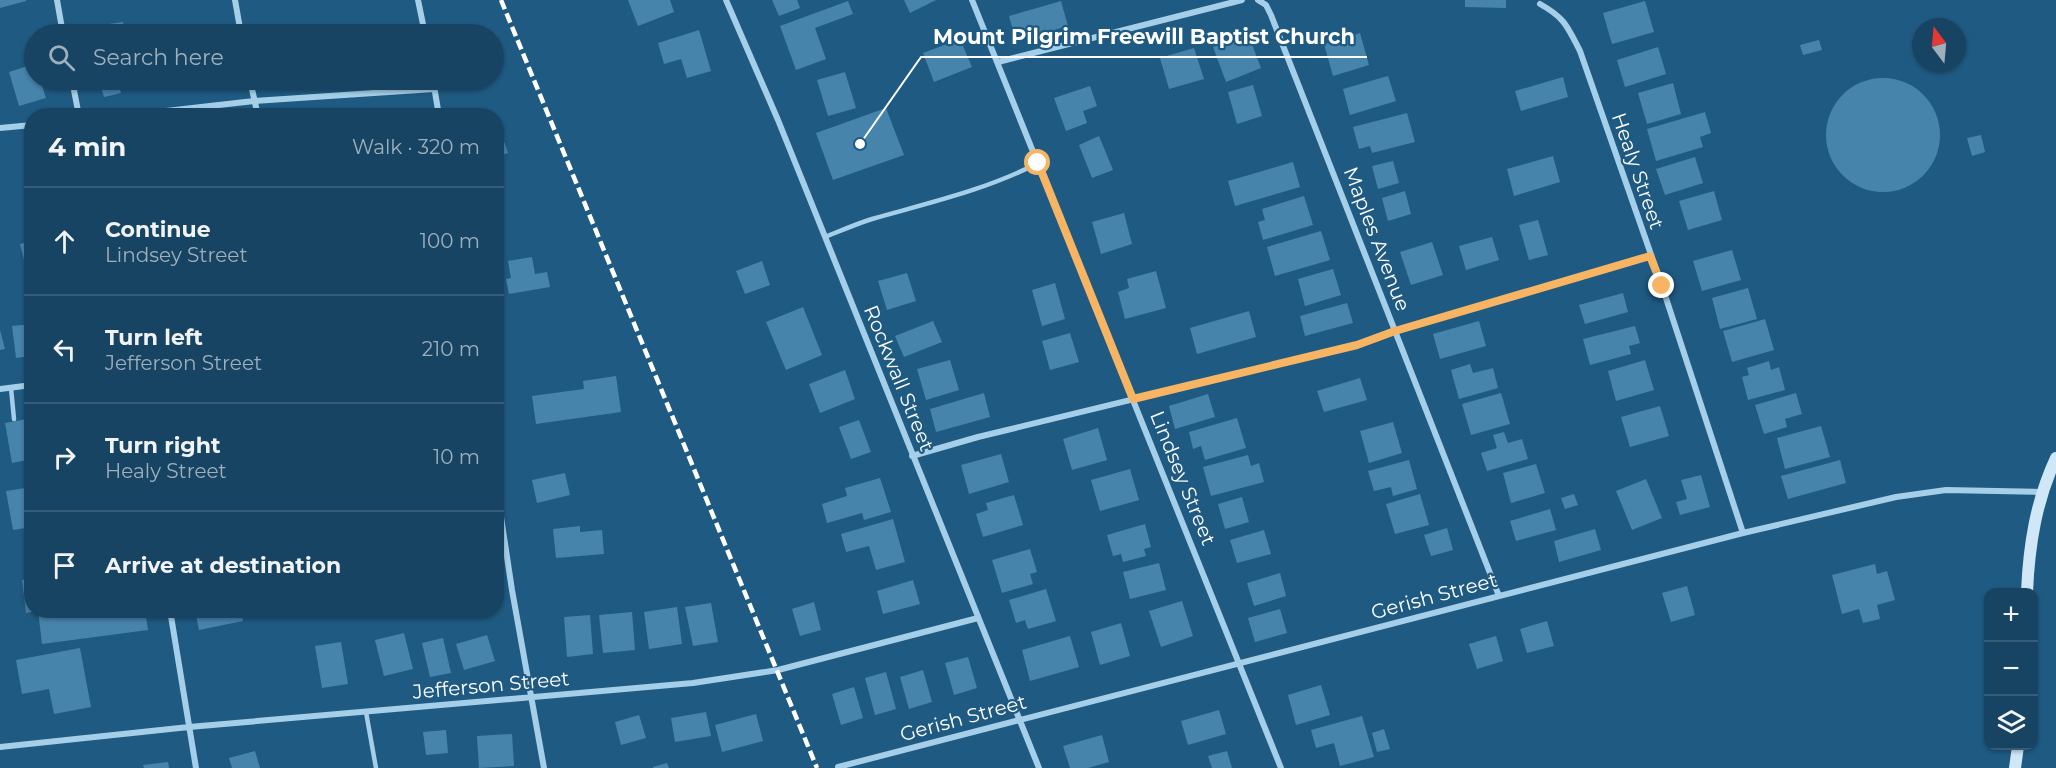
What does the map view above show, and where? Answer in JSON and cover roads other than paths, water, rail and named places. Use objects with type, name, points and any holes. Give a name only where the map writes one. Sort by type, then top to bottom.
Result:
[{"type":"main road","points":[[2027,588],[2031,537],[2042,492],[2056,458]]},
{"type":"main road","points":[[2015,768],[2017,750]]},
{"type":"street","points":[[57,0],[61,24]]},
{"type":"street","points":[[235,0],[240,24]]},
{"type":"street","points":[[418,0],[423,24]]},
{"type":"street","name":"Rockwall Street","points":[[726,0],[778,120],[1039,768]]},
{"type":"street","name":"Lindsey Street","points":[[972,0],[1281,768]]},
{"type":"street","points":[[998,62],[1242,0]]},
{"type":"street","name":"Maples Avenue","points":[[1258,0],[1266,5],[1271,15],[1499,596]]},
{"type":"street","name":"Healy Street","points":[[1540,4],[1559,15],[1569,28],[1580,51],[1743,533]]},
{"type":"street","points":[[74,90],[77,108]]},
{"type":"street","points":[[252,90],[256,108]]},
{"type":"street","points":[[192,108],[254,101],[419,90]]},
{"type":"street","points":[[434,90],[438,108]]},
{"type":"street","points":[[0,128],[24,126]]},
{"type":"street","points":[[912,456],[978,437],[1357,345],[1395,331],[1650,256]]},
{"type":"street","points":[[0,389],[24,386]]},
{"type":"street","name":"Gerish Street","points":[[838,767],[1743,533],[1896,497],[1946,490],[2042,492]]},
{"type":"street","points":[[504,550],[544,768]]},
{"type":"street","points":[[171,618],[196,768]]},
{"type":"street","name":"Jefferson Street","points":[[0,747],[189,727],[693,683],[778,670],[978,618]]},
{"type":"lane","points":[[825,237],[869,220],[953,197],[1038,163]]},
{"type":"lane","points":[[11,388],[14,419]]},
{"type":"lane","points":[[366,712],[376,768]]},
{"type":"railway","points":[[501,0],[817,768]]},
{"type":"place","name":"Mount Pilgrim Freewill Baptist Church","points":[[860,144]]}]
